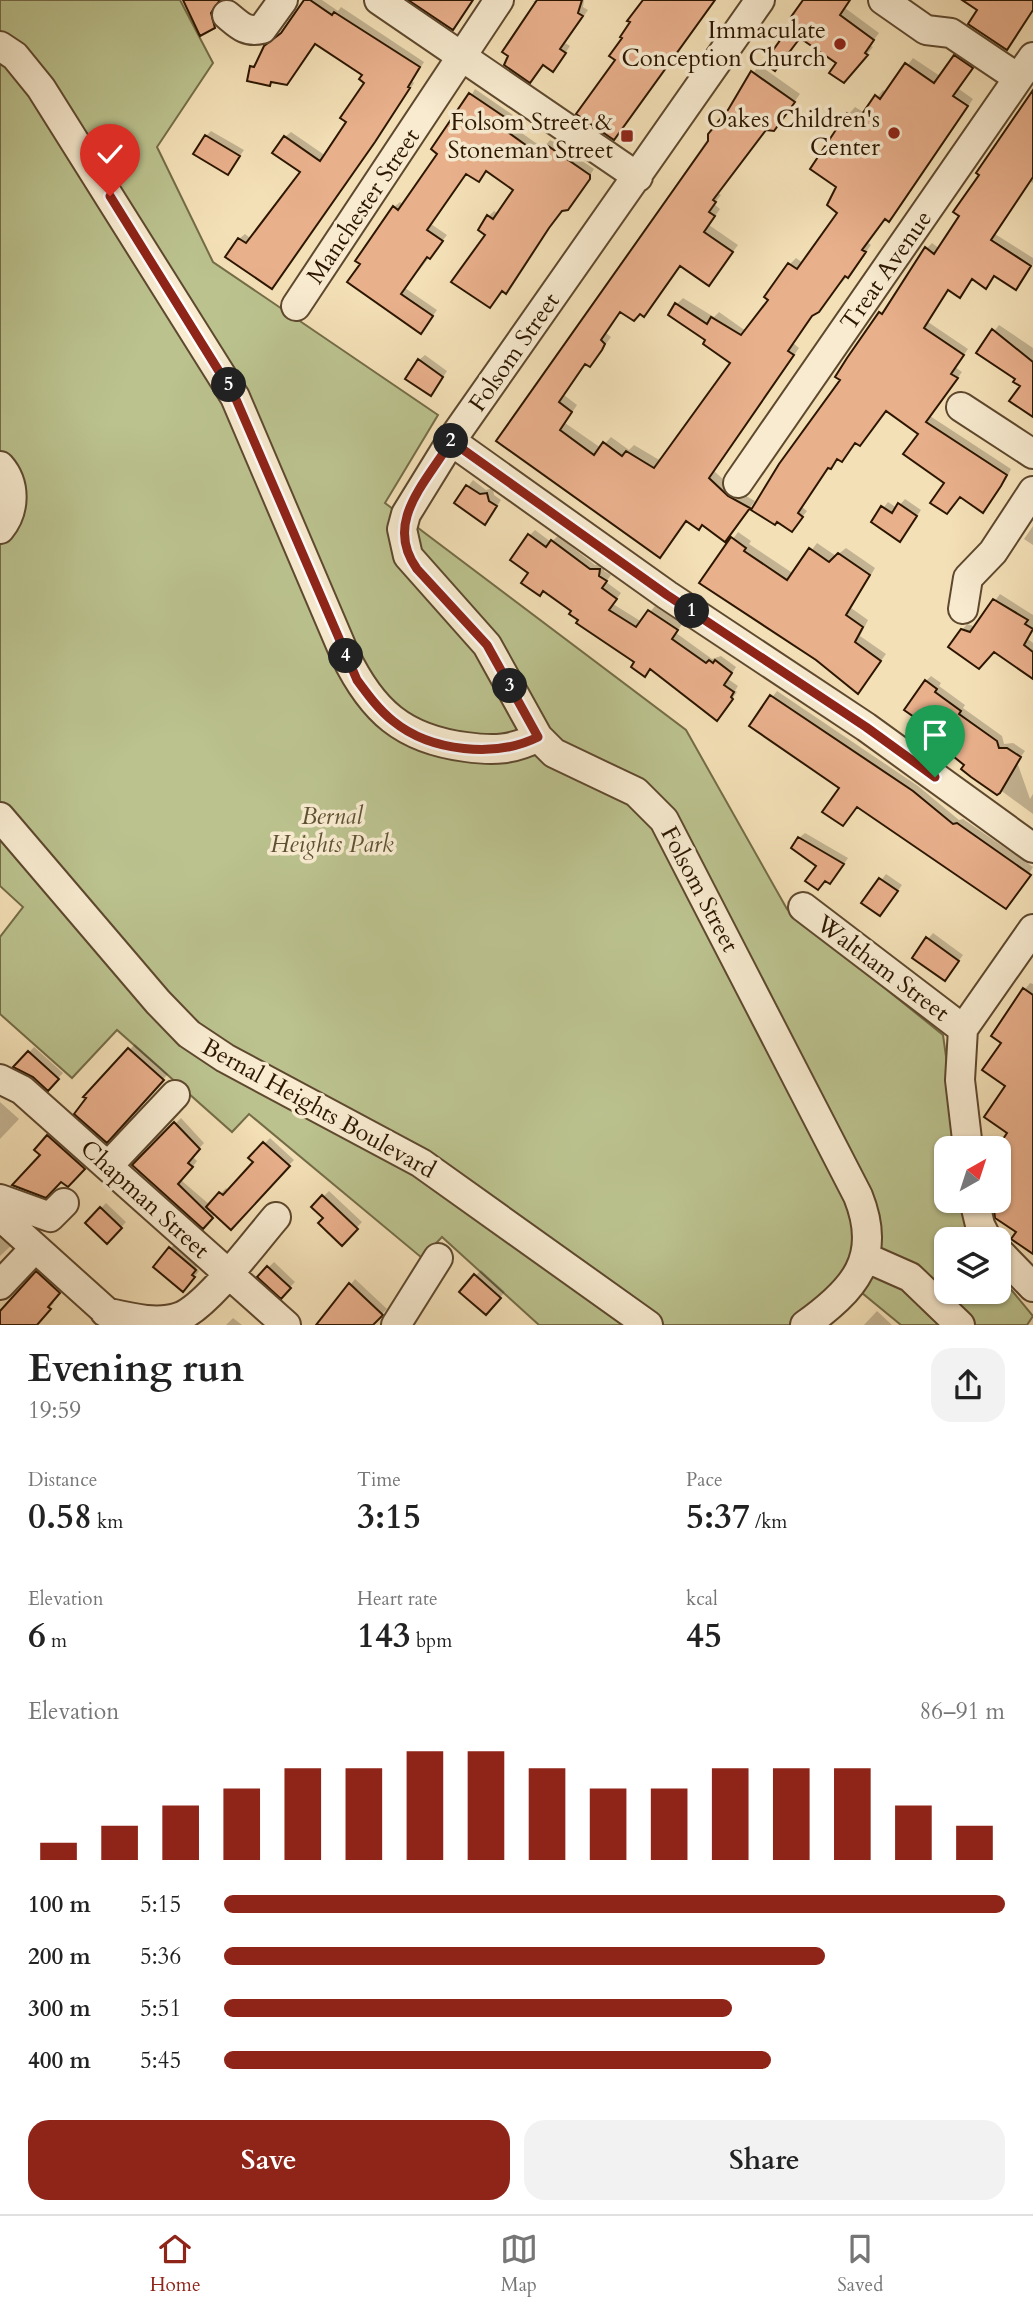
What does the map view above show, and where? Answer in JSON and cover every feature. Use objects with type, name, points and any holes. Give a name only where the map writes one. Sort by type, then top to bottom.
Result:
[{"type":"street","points":[[227,15],[243,28],[253,32],[262,29],[283,0]]},
{"type":"street","points":[[379,0],[638,177]]},
{"type":"street","name":"Manchester Street","points":[[296,306],[499,0]]},
{"type":"street","name":"Folsom Street","points":[[760,0],[451,441],[406,514],[403,542],[417,569],[487,645],[538,737],[554,753],[636,792],[664,820],[858,1196],[864,1211],[867,1258]]},
{"type":"street","points":[[883,0],[926,30],[951,33],[1026,67]]},
{"type":"street","points":[[0,47],[15,56],[41,88],[218,366],[251,431],[345,655],[357,680],[374,703],[394,722],[417,736],[443,744],[493,751],[508,749],[538,737]]},
{"type":"street","name":"Treat Avenue","points":[[738,484],[1026,67]]},
{"type":"street","points":[[961,407],[1033,454]]},
{"type":"street","points":[[451,441],[667,595],[866,727],[1033,848]]},
{"type":"street","points":[[0,466],[9,479],[12,501],[10,513],[0,529]]},
{"type":"street","points":[[963,610],[968,578],[993,552],[1033,491]]},
{"type":"street","name":"Bernal Heights Boulevard","points":[[0,817],[158,1002],[189,1034],[225,1058],[421,1163],[648,1325]]},
{"type":"street","name":"Waltham Street","points":[[803,907],[963,1029]]},
{"type":"street","points":[[967,1136],[960,1080],[963,1029],[1033,929]]},
{"type":"street","name":"Chapman Street","points":[[0,1079],[22,1090],[286,1325]]},
{"type":"street","points":[[108,1166],[175,1095]]},
{"type":"street","points":[[0,1199],[50,1217],[64,1203]]},
{"type":"street","points":[[0,1216],[113,1319],[142,1320],[178,1318],[206,1297],[276,1217]]},
{"type":"street","points":[[0,1285],[34,1248]]},
{"type":"street","points":[[396,1325],[438,1258]]},
{"type":"street","points":[[804,1325],[827,1310],[853,1283],[867,1258],[910,1277],[960,1325]]},
{"type":"street","points":[[1011,1264],[1033,1287]]},
{"type":"green space","name":"Bernal Heights Park","points":[[0,0],[180,0],[213,63],[157,147],[213,262],[438,415],[385,503],[686,730],[787,909],[943,1035],[957,1136],[934,1136],[934,1213],[968,1213],[969,1227],[934,1227],[934,1304],[1011,1304],[1011,1289],[1033,1316],[1027,1325],[901,1325],[851,1284],[815,1325],[539,1325],[442,1237],[422,1258],[249,1114],[232,1132],[117,1030],[72,1078],[0,1014],[0,937],[23,907],[0,886]]},
{"type":"building","points":[[183,0],[220,0],[211,13],[215,28],[200,36]]},
{"type":"building","points":[[304,0],[310,0],[332,15],[334,12],[420,67],[408,87],[410,88],[375,142],[272,289],[225,257],[238,238],[246,243],[300,172],[272,153],[284,136],[320,161],[346,122],[340,118],[364,83],[359,79],[362,75],[315,44],[287,85],[271,82],[270,86],[247,81],[250,66],[254,67],[264,46],[281,33]]},
{"type":"building","points":[[408,0],[473,0],[453,30]]},
{"type":"building","points":[[537,0],[582,0],[578,13],[583,16],[560,49],[566,53],[553,72],[543,65],[530,83],[504,65],[508,56],[502,52]]},
{"type":"building","points":[[643,0],[715,0],[614,140],[576,114],[615,60],[609,56],[622,38],[620,37],[630,22],[627,21]]},
{"type":"building","name":"Immaculate Conception Church","points":[[803,0],[850,0],[840,15],[874,40],[865,53],[868,55],[844,83],[829,73],[836,63],[800,38],[775,71],[764,63],[795,19],[791,17]]},
{"type":"building","points":[[962,0],[1033,0],[1033,10],[1007,50],[968,24],[977,10]]},
{"type":"building","points":[[954,55],[973,68],[953,96],[968,106],[889,222],[885,219],[862,250],[866,252],[848,278],[845,276],[819,312],[812,316],[788,351],[794,355],[709,478],[728,496],[750,508],[725,542],[702,525],[699,530],[686,521],[660,558],[496,441],[708,141],[708,134],[728,110],[751,71],[795,102],[774,131],[766,130],[713,200],[716,202],[709,212],[715,216],[704,232],[733,252],[709,286],[680,266],[644,317],[640,314],[634,321],[620,312],[601,340],[605,344],[602,350],[590,367],[585,364],[559,402],[572,412],[560,430],[594,455],[603,442],[622,456],[626,451],[654,468],[730,363],[703,344],[705,340],[668,315],[675,303],[707,324],[711,317],[741,335],[768,300],[764,297],[788,263],[797,269],[837,213],[827,205],[836,187],[810,169],[847,113],[858,120],[875,95],[880,99],[905,63],[934,83]]},
{"type":"building","points":[[1033,90],[1033,177],[991,240],[1031,266],[1016,290],[994,276],[986,289],[972,279],[960,298],[948,290],[924,328],[964,355],[951,374],[958,378],[926,422],[1007,475],[983,513],[960,497],[947,514],[930,503],[944,483],[903,454],[918,434],[886,411],[860,446],[855,443],[842,462],[837,459],[831,469],[828,468],[798,513],[803,517],[792,532],[751,510],[779,464],[840,380],[835,377],[847,358],[879,312],[882,314],[925,247],[934,254],[959,216],[953,212],[979,175],[976,173]]},
{"type":"building","points":[[469,93],[509,120],[505,130],[537,153],[543,145],[548,146],[590,175],[590,179],[568,210],[562,211],[549,228],[506,294],[502,291],[490,308],[451,282],[485,235],[478,230],[487,215],[493,219],[513,190],[486,171],[479,182],[466,174],[427,230],[443,241],[430,259],[427,257],[401,294],[433,316],[421,334],[347,282],[360,264],[355,261],[393,206],[398,210],[437,154],[431,149]]},
{"type":"building","points":[[205,135],[240,156],[228,175],[193,154]]},
{"type":"building","points":[[992,329],[1033,362],[1033,417],[1009,401],[1020,386],[1013,382],[1015,379],[976,353]]},
{"type":"building","points":[[418,359],[443,377],[431,396],[405,379]]},
{"type":"building","points":[[466,485],[480,494],[487,493],[489,501],[497,506],[485,525],[454,503]]},
{"type":"building","points":[[898,503],[917,516],[900,542],[871,522],[881,506],[892,513]]},
{"type":"building","points":[[528,534],[546,547],[551,540],[590,569],[600,569],[599,576],[607,581],[602,588],[617,599],[609,610],[636,627],[648,610],[678,630],[672,639],[706,663],[709,660],[713,663],[715,660],[732,673],[724,685],[734,692],[731,697],[733,699],[717,721],[650,669],[645,677],[631,667],[634,662],[576,623],[578,620],[569,614],[571,611],[543,591],[540,596],[521,583],[528,573],[510,560]]},
{"type":"building","points":[[731,537],[746,548],[744,551],[787,580],[809,548],[829,562],[838,553],[870,575],[846,615],[863,627],[855,642],[881,661],[858,694],[816,660],[699,583]]},
{"type":"building","points":[[993,599],[1028,620],[1025,624],[1033,629],[1024,645],[1033,652],[1033,679],[994,652],[979,669],[948,647],[961,629],[970,632]]},
{"type":"building","points":[[925,680],[937,689],[935,692],[961,711],[959,714],[997,741],[999,748],[1007,748],[1021,757],[997,795],[961,769],[964,765],[927,735],[930,730],[927,726],[904,710]]},
{"type":"building","points":[[770,695],[913,791],[953,824],[957,823],[1031,875],[1006,909],[857,807],[843,826],[822,812],[839,788],[749,726]]},
{"type":"building","points":[[798,837],[844,864],[830,884],[825,881],[818,890],[805,881],[816,866],[791,848]]},
{"type":"building","points":[[879,878],[898,891],[880,916],[861,903]]},
{"type":"building","points":[[926,937],[959,961],[945,981],[912,958]]},
{"type":"building","points":[[1023,988],[1033,995],[1033,1254],[1011,1239],[1016,1232],[1011,1227],[995,1218],[994,1213],[1012,1213],[1012,1136],[1005,1136],[1007,1133],[984,1117],[1005,1086],[982,1070],[1001,1043],[991,1036]]},
{"type":"building","points":[[128,1048],[164,1080],[107,1143],[74,1114],[86,1098],[83,1097]]},
{"type":"building","points":[[28,1051],[59,1079],[48,1091],[33,1077],[13,1067]]},
{"type":"building","points":[[174,1122],[200,1149],[188,1163],[193,1167],[178,1184],[213,1218],[203,1229],[132,1165]]},
{"type":"building","points":[[47,1135],[85,1169],[68,1187],[61,1182],[46,1198],[12,1185],[40,1155],[34,1150]]},
{"type":"building","points":[[263,1142],[290,1166],[231,1230],[206,1207],[219,1192],[223,1195],[253,1162],[248,1158]]},
{"type":"building","points":[[322,1195],[358,1229],[342,1246],[318,1223],[323,1218],[311,1207]]},
{"type":"building","points":[[100,1207],[122,1228],[107,1244],[85,1223]]},
{"type":"building","points":[[169,1247],[196,1270],[192,1275],[195,1277],[183,1292],[153,1267]]},
{"type":"building","points":[[267,1266],[291,1288],[281,1299],[257,1277]]},
{"type":"building","points":[[36,1271],[60,1293],[48,1307],[51,1309],[37,1325],[0,1325],[0,1311]]},
{"type":"building","points":[[474,1274],[501,1298],[486,1315],[459,1292]]},
{"type":"building","points":[[349,1283],[383,1315],[373,1325],[316,1325]]},
{"type":"place","name":"Immaculate Conception Church","points":[[840,44]]},
{"type":"place","name":"Oakes Children's Center","points":[[894,133]]},
{"type":"place","name":"Folsom Street & Stoneman Street","points":[[627,136]]},
{"type":"route","points":[[110,196],[235,397],[357,680],[374,703],[394,722],[417,736],[443,744],[493,751],[508,749],[538,737],[487,645],[417,569],[403,542],[402,529],[406,514],[451,441],[667,595],[866,727],[935,777]]}]
